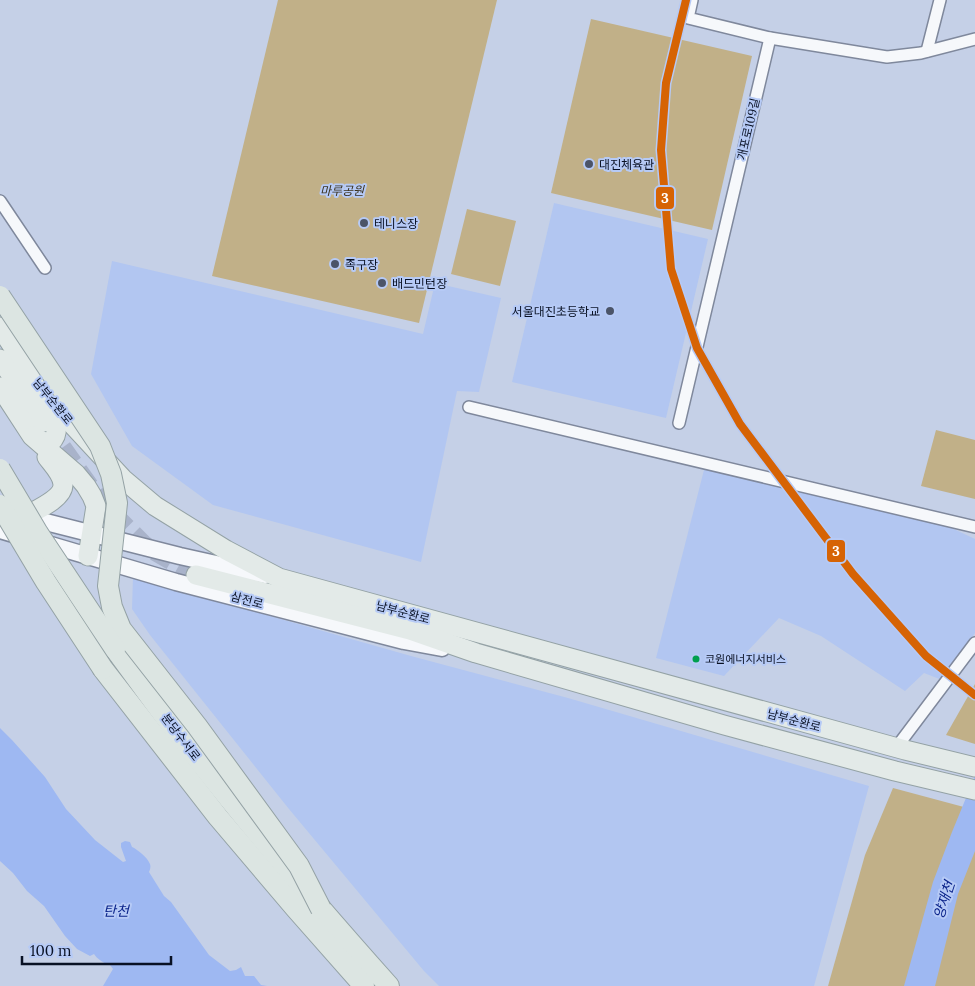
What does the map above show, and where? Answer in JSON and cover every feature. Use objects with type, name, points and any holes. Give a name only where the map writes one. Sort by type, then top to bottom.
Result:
[{"type":"highway","points":[[0,296],[100,446],[111,474],[117,503],[108,586],[112,607],[121,630],[196,726],[299,866],[321,909]]},
{"type":"highway","name":"분당수서로","points":[[0,469],[38,533],[115,649],[204,767],[321,909],[388,986]]},
{"type":"highway","name":"분당수서로","points":[[0,505],[46,582],[103,669],[218,817],[296,910],[364,986]]},
{"type":"main road","name":"남부순환로","points":[[0,327],[44,394],[123,479],[155,506],[226,550],[278,578],[901,749],[975,767]]},
{"type":"main road","name":"남부순환로","points":[[0,359],[38,429]]},
{"type":"main road","points":[[0,387],[86,486],[96,506],[100,536]]},
{"type":"main road","points":[[38,429],[46,443],[50,443],[56,436],[57,430],[44,394]]},
{"type":"main road","points":[[44,394],[100,473],[105,484],[111,504],[100,536],[96,558]]},
{"type":"main road","points":[[22,516],[53,500],[62,491],[63,486],[62,478],[38,429]]},
{"type":"main road","points":[[0,510],[180,556],[278,578]]},
{"type":"main road","name":"삼전로","points":[[0,530],[176,582],[404,641],[476,653]]},
{"type":"main road","name":"남부순환로","points":[[196,575],[410,630],[476,653],[724,725],[895,771],[975,790]]},
{"type":"street","points":[[692,0],[688,18],[770,38],[886,56],[922,53],[975,39]]},
{"type":"street","points":[[927,51],[940,0]]},
{"type":"street","name":"개포로109길","points":[[679,423],[770,38]]},
{"type":"street","points":[[0,201],[45,268]]},
{"type":"street","points":[[469,407],[975,528]]},
{"type":"street","points":[[901,749],[975,643]]},
{"type":"shaded area","name":"서울대진초등학교","points":[[554,203],[708,239],[666,418],[512,382]]},
{"type":"shaded area","points":[[112,261],[423,334],[435,283],[501,298],[479,392],[457,391],[421,562],[213,505],[132,446],[91,374]]},
{"type":"shaded area","points":[[705,466],[896,502],[975,539],[975,633],[942,680],[924,673],[905,691],[821,636],[779,618],[724,676],[656,658]]},
{"type":"shaded area","points":[[133,577],[411,656],[568,698],[869,786],[814,986],[439,986],[424,971],[289,809],[150,635],[132,609]]},
{"type":"green space","name":"마루공원","points":[[278,0],[497,0],[419,323],[212,276]]},
{"type":"green space","points":[[591,19],[752,56],[712,230],[551,193]]},
{"type":"green space","points":[[467,209],[516,221],[500,286],[451,274]]},
{"type":"green space","points":[[936,430],[975,440],[975,499],[921,486]]},
{"type":"green space","points":[[975,684],[975,744],[946,735]]},
{"type":"green space","points":[[893,788],[975,810],[975,986],[828,986],[865,855]]},
{"type":"water","name":"탄천","points":[[0,728],[45,777],[66,809],[95,840],[123,862],[126,861],[121,843],[125,841],[130,842],[132,847],[145,857],[150,864],[149,872],[164,896],[171,902],[209,955],[230,971],[241,967],[245,976],[254,976],[261,985],[267,986],[103,986],[113,969],[110,965],[101,961],[94,954],[90,956],[77,949],[65,936],[44,906],[27,891],[13,873],[0,861]]},
{"type":"water","name":"양재천","points":[[975,776],[975,851],[958,894],[935,986],[904,986],[933,882]]},
{"type":"tunnel","points":[[46,425],[100,501],[144,545],[196,575]]},
{"type":"transit line","name":"3","points":[[686,0],[666,83],[661,150],[671,269],[697,348],[740,424],[853,574],[926,656],[975,695]]},
{"type":"place","name":"대진체육관","points":[[589,164]]},
{"type":"place","name":"테니스장","points":[[364,223]]},
{"type":"place","name":"족구장","points":[[335,264]]},
{"type":"place","name":"배드민턴장","points":[[382,283]]},
{"type":"place","name":"서울대진초등학교","points":[[610,311]]},
{"type":"place","name":"코원에너지서비스","points":[[696,659]]}]
